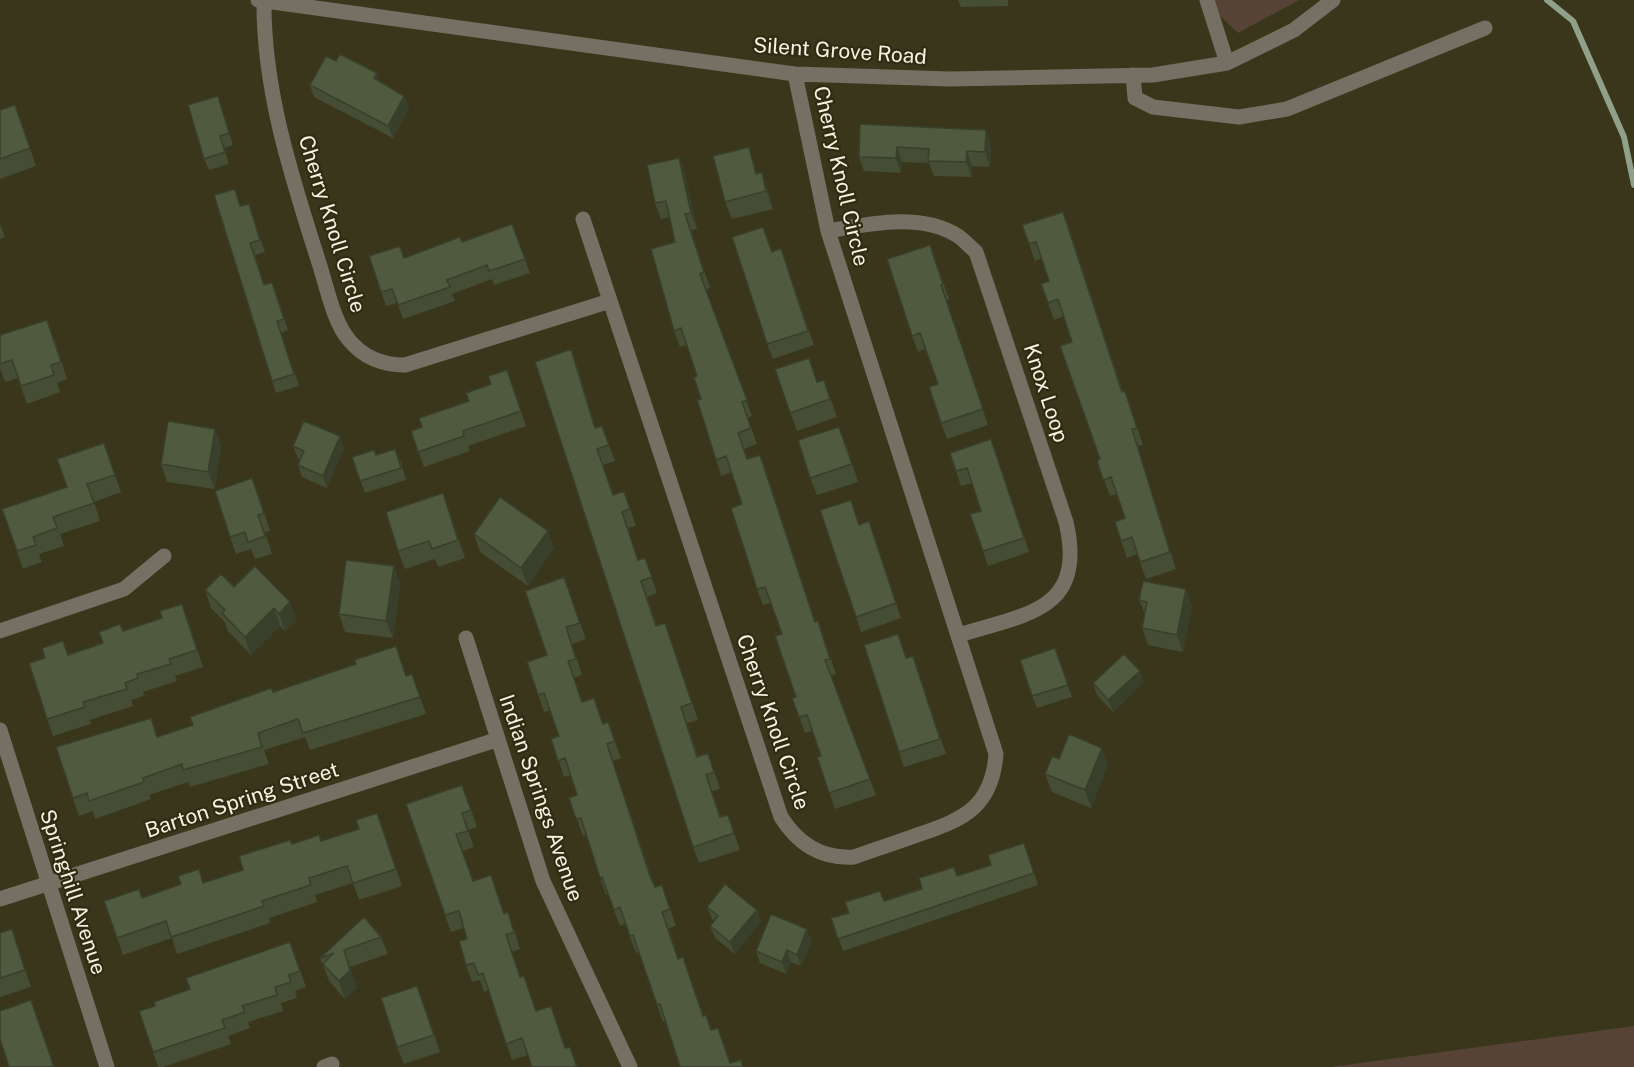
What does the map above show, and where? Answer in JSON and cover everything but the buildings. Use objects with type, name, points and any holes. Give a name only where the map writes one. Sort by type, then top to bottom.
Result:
[{"type":"street","name":"Silent Grove Road","points":[[258,0],[795,74],[950,79],[1153,75],[1227,63],[1294,30],[1333,0]]},
{"type":"street","name":"Cherry Knoll Circle","points":[[264,0],[267,68],[294,182],[336,313],[348,339],[369,357],[389,365],[405,365],[610,301],[781,818],[790,832],[807,846],[837,858],[854,857],[958,821],[976,807],[989,788],[995,773],[996,754],[828,231],[795,74]]},
{"type":"street","points":[[1207,0],[1227,63]]},
{"type":"street","points":[[1133,75],[1135,98],[1153,107],[1239,117],[1287,109],[1485,28]]},
{"type":"street","points":[[583,219],[610,301]]},
{"type":"street","name":"Knox Loop","points":[[828,231],[906,222],[931,225],[958,235],[976,252],[1055,489],[1072,546],[1071,568],[1058,594],[1046,606],[1025,615],[959,635]]},
{"type":"street","points":[[0,631],[124,589],[164,556]]},
{"type":"street","name":"Indian Springs Avenue","points":[[466,638],[496,740],[543,881],[630,1067]]},
{"type":"street","name":"Springhill Avenue","points":[[0,730],[47,884],[107,1067]]},
{"type":"street","name":"Barton Spring Street","points":[[0,899],[496,740]]},
{"type":"shaded area","points":[[1213,0],[1299,0],[1238,33],[1218,14]]},
{"type":"shaded area","points":[[1634,1026],[1634,1067],[1331,1067]]},
{"type":"waterway","points":[[1547,0],[1573,21],[1624,137],[1634,185]]}]
